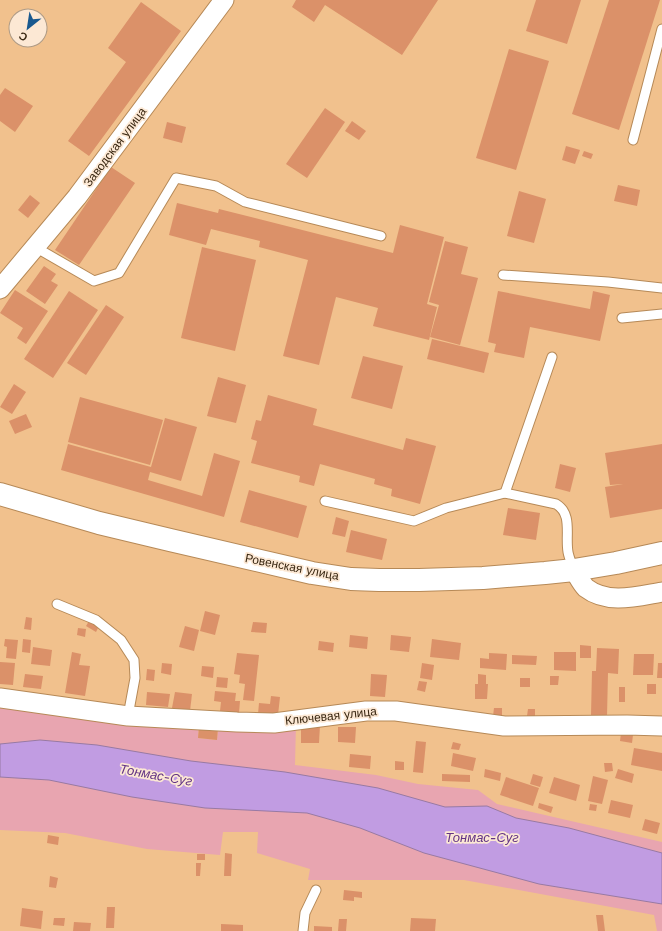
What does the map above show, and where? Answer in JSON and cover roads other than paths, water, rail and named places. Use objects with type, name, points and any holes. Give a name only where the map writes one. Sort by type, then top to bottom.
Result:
[{"type":"main road","name":"Ровенская улица","points":[[0,494],[99,523],[312,573],[351,578],[379,580],[483,578],[574,570],[662,553]]},
{"type":"street","name":"Заводская улица","points":[[0,289],[77,197],[224,0]]},
{"type":"street","points":[[574,570],[586,587],[604,596],[626,598],[662,592]]},
{"type":"street","name":"Ключевая улица","points":[[0,698],[128,716],[274,723],[366,711],[396,711],[504,726],[627,724],[662,726]]},
{"type":"lane","points":[[633,140],[662,29]]},
{"type":"lane","points":[[35,247],[94,281],[119,273],[176,178],[216,186],[245,202],[381,236]]},
{"type":"lane","points":[[503,275],[608,282],[662,288]]},
{"type":"lane","points":[[622,318],[662,314]]},
{"type":"lane","points":[[505,493],[552,357]]},
{"type":"lane","points":[[325,501],[414,521],[446,508],[505,493],[556,504],[561,507],[567,517],[568,552],[574,570]]},
{"type":"lane","points":[[58,604],[96,620],[121,640],[134,660],[135,678],[128,716]]},
{"type":"lane","points":[[303,931],[305,913],[316,890]]},
{"type":"water","name":"Тонмас-Суг","points":[[40,740],[97,745],[191,761],[285,772],[378,788],[445,807],[487,806],[516,818],[569,828],[662,853],[662,904],[539,884],[424,853],[360,828],[307,813],[205,808],[132,797],[49,780],[0,777],[0,744]]}]
